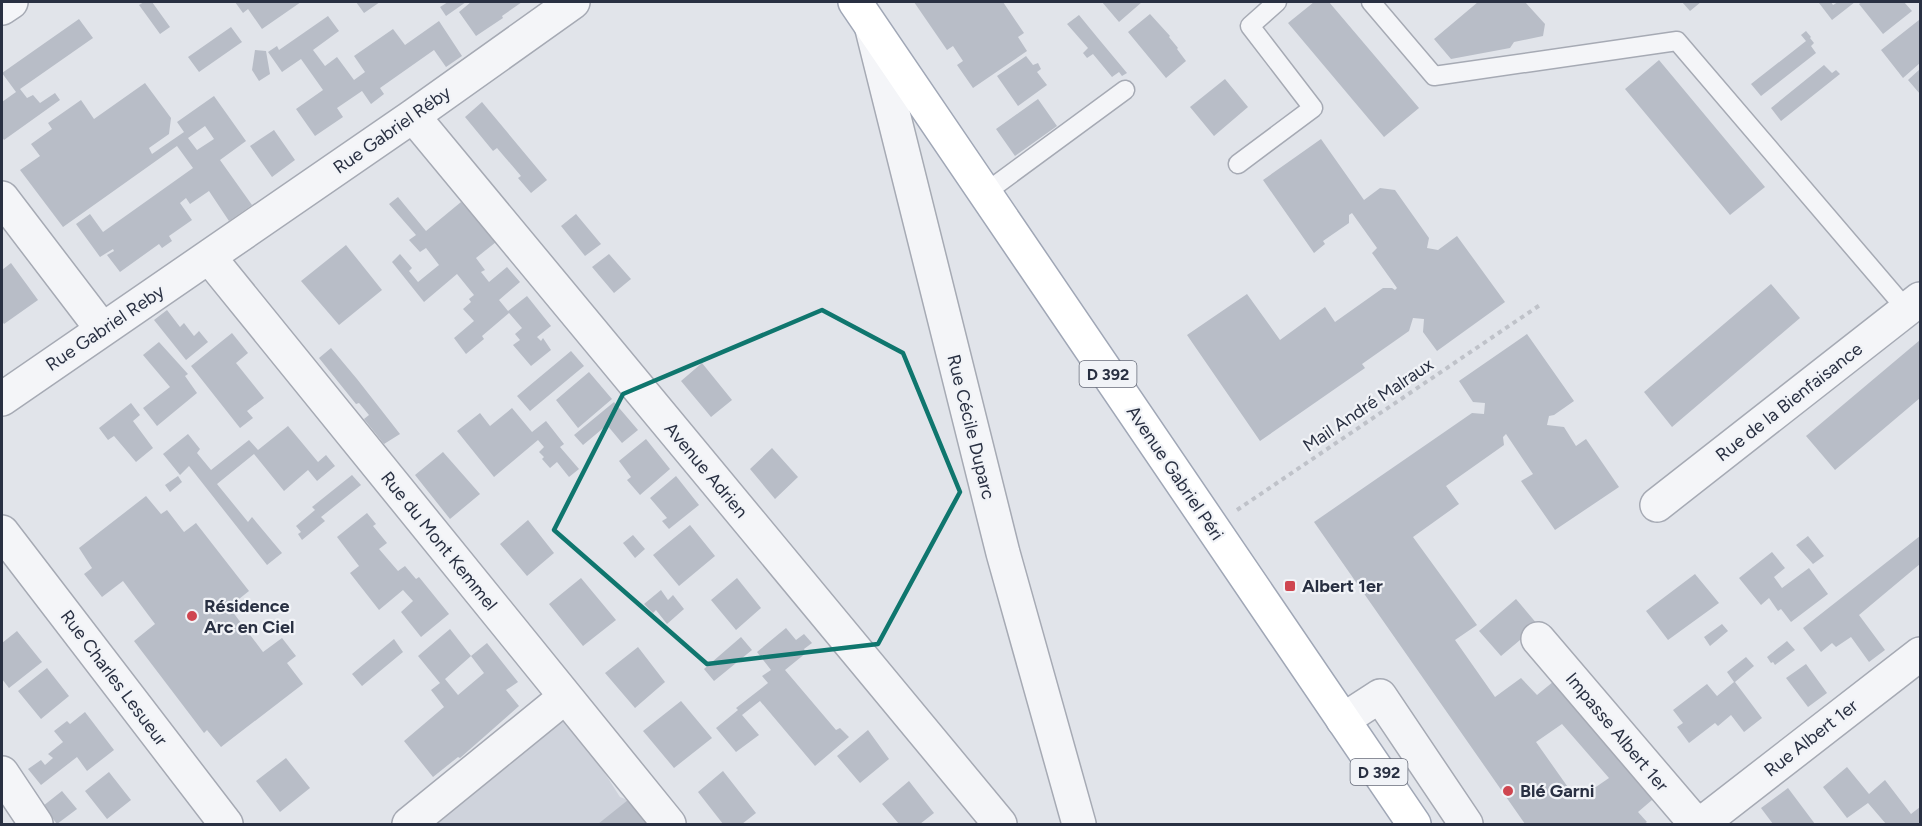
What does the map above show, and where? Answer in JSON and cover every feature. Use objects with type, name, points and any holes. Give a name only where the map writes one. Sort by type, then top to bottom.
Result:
[{"type":"main road","name":"Avenue Gabriel Péri","points":[[863,14],[1414,825]]},
{"type":"street","points":[[2,8],[11,2]]},
{"type":"street","name":"Rue Gabriel Réby","points":[[209,257],[573,2]]},
{"type":"street","name":"Rue Cécile Duparc","points":[[863,14],[1003,553],[1079,825]]},
{"type":"street","name":"Avenue Adrien","points":[[413,116],[1000,825]]},
{"type":"street","points":[[2,198],[102,329]]},
{"type":"street","name":"Rue Gabriel Reby","points":[[2,399],[209,257]]},
{"type":"street","name":"Rue du Mont Kemmel","points":[[209,257],[669,825]]},
{"type":"street","name":"Rue de la Bienfaisance","points":[[1657,505],[1914,304]]},
{"type":"street","name":"Rue Charles Lesueur","points":[[2,532],[226,825]]},
{"type":"street","name":"Impasse Albert 1er","points":[[1538,639],[1696,825]]},
{"type":"street","name":"Rue Albert 1er","points":[[1701,825],[1915,668]]},
{"type":"street","points":[[1343,720],[1380,696],[1466,825]]},
{"type":"street","points":[[410,825],[565,697]]},
{"type":"street","points":[[2,773],[36,825]]},
{"type":"lane","points":[[1238,164],[1312,108],[1250,26],[1277,2]]},
{"type":"lane","points":[[1371,2],[1434,76],[1677,41],[1914,304]]},
{"type":"lane","points":[[985,193],[1125,90]]},
{"type":"path","name":"Mail André Malraux","points":[[1212,528],[1540,305]]},
{"type":"highlighted area","points":[[822,310],[903,353],[960,492],[878,644],[707,664],[554,530],[623,394]]},
{"type":"shaded area","points":[[567,714],[620,797],[628,800],[648,824],[431,824]]},
{"type":"building","points":[[152,2],[170,27],[160,34],[139,5]]},
{"type":"building","points":[[235,2],[301,2],[262,29],[248,9],[243,13]]},
{"type":"building","points":[[356,2],[380,2],[364,13]]},
{"type":"building","points":[[448,2],[466,2],[446,16],[440,7]]},
{"type":"building","points":[[471,2],[522,2],[476,36],[459,12]]},
{"type":"building","points":[[914,2],[1003,2],[1024,33],[1018,37],[1027,51],[973,88],[957,65],[963,61],[953,46],[947,50]]},
{"type":"building","points":[[1102,2],[1142,2],[1119,22]]},
{"type":"building","points":[[1314,2],[1329,2],[1419,108],[1384,137],[1288,23]]},
{"type":"building","points":[[1478,2],[1525,2],[1545,24],[1543,36],[1514,42],[1510,48],[1451,59],[1434,39]]},
{"type":"building","points":[[1682,2],[1701,2],[1690,11]]},
{"type":"building","points":[[1831,2],[1833,5],[1838,2],[1855,2],[1832,20],[1819,3]]},
{"type":"building","points":[[1862,2],[1904,2],[1912,11],[1883,34],[1859,4]]},
{"type":"building","points":[[1150,14],[1170,36],[1186,61],[1166,78],[1128,32]]},
{"type":"building","points":[[1079,15],[1127,73],[1122,76],[1119,72],[1112,77],[1093,54],[1087,58],[1083,53],[1088,48],[1067,24]]},
{"type":"building","points":[[328,16],[339,31],[313,50],[325,66],[337,57],[354,80],[365,72],[354,56],[393,29],[405,45],[439,21],[462,56],[446,67],[434,50],[380,88],[384,94],[371,104],[362,91],[337,108],[343,117],[315,136],[296,109],[323,90],[301,59],[282,72],[268,52],[277,46],[279,50]]},
{"type":"building","points":[[79,19],[93,38],[20,89],[27,98],[33,95],[40,103],[55,93],[60,100],[4,140],[2,137],[2,102],[16,92],[2,73]]},
{"type":"building","points":[[1919,20],[1920,63],[1903,78],[1881,50]]},
{"type":"building","points":[[231,27],[242,42],[199,72],[188,57]]},
{"type":"building","points":[[1806,31],[1814,43],[1811,46],[1816,53],[1761,96],[1751,84],[1806,41],[1801,35]]},
{"type":"building","points":[[255,50],[266,51],[270,74],[259,81],[252,70]]},
{"type":"building","points":[[1026,56],[1033,65],[1038,63],[1041,69],[1037,72],[1047,85],[1018,106],[997,76]]},
{"type":"building","points":[[1659,60],[1765,187],[1730,215],[1625,89]]},
{"type":"building","points":[[1824,65],[1832,73],[1836,70],[1840,74],[1781,121],[1771,108]]},
{"type":"building","points":[[1920,69],[1920,94],[1908,80]]},
{"type":"building","points":[[1225,79],[1248,107],[1214,136],[1190,107]]},
{"type":"building","points":[[145,83],[171,118],[169,134],[149,148],[152,154],[184,132],[177,122],[214,96],[246,141],[220,160],[252,205],[229,221],[209,191],[190,204],[186,198],[180,203],[192,220],[169,236],[172,241],[162,248],[159,244],[120,272],[107,255],[114,251],[113,249],[100,257],[76,224],[90,214],[103,232],[193,168],[177,146],[63,227],[20,170],[40,156],[31,144],[52,129],[48,123],[81,100],[94,119]],"holes":[[[205,126],[214,139],[197,150],[188,138]]]},
{"type":"building","points":[[1038,99],[1057,126],[1015,156],[996,129]]},
{"type":"building","points":[[482,102],[547,180],[531,193],[518,178],[521,176],[497,148],[493,151],[465,117]]},
{"type":"building","points":[[274,130],[295,160],[272,177],[250,146]]},
{"type":"building","points":[[1321,139],[1364,200],[1380,188],[1395,190],[1429,238],[1427,248],[1438,250],[1457,236],[1505,302],[1437,351],[1423,332],[1424,319],[1413,318],[1409,331],[1362,364],[1365,368],[1260,441],[1187,335],[1247,294],[1280,340],[1325,307],[1335,322],[1383,288],[1395,290],[1397,288],[1372,253],[1377,248],[1352,213],[1349,215],[1349,223],[1323,241],[1325,244],[1314,253],[1263,180]]},
{"type":"building","points":[[398,197],[426,231],[461,202],[496,242],[476,258],[485,270],[481,272],[489,282],[507,267],[520,282],[499,300],[508,311],[527,296],[551,326],[537,337],[541,341],[543,338],[551,350],[531,366],[513,345],[520,340],[515,334],[522,328],[509,313],[482,336],[484,339],[466,354],[454,338],[474,321],[463,309],[471,302],[469,299],[474,295],[457,274],[424,302],[392,262],[400,254],[412,268],[409,271],[418,282],[439,265],[426,248],[420,252],[409,240],[416,235],[389,204]]},
{"type":"building","points":[[576,214],[601,244],[585,256],[561,226]]},
{"type":"building","points":[[346,245],[382,290],[339,325],[301,281]]},
{"type":"building","points":[[609,254],[631,279],[614,293],[592,267]]},
{"type":"building","points":[[11,263],[38,300],[4,324],[2,321],[2,270]]},
{"type":"building","points":[[1771,284],[1800,318],[1672,427],[1644,392]]},
{"type":"building","points":[[167,310],[180,327],[184,323],[194,336],[199,331],[208,342],[186,360],[154,320]]},
{"type":"building","points":[[232,333],[248,353],[236,363],[264,398],[247,411],[253,418],[240,428],[191,366]]},
{"type":"building","points":[[1527,334],[1574,401],[1549,416],[1547,425],[1564,427],[1576,446],[1586,439],[1619,487],[1555,530],[1521,481],[1533,474],[1506,434],[1503,437],[1504,445],[1446,486],[1459,504],[1413,537],[1477,625],[1455,640],[1495,697],[1521,678],[1537,695],[1559,677],[1659,794],[1638,812],[1647,822],[1644,824],[1525,824],[1314,522],[1472,413],[1484,414],[1485,403],[1473,402],[1459,381]],"holes":[[[1562,724],[1609,778],[1577,800],[1536,742]]]},
{"type":"building","points":[[1920,340],[1920,398],[1835,470],[1806,436]]},
{"type":"building","points":[[159,342],[188,374],[185,376],[197,393],[157,426],[143,408],[170,387],[143,355]]},
{"type":"building","points":[[331,348],[400,434],[384,444],[364,419],[369,415],[359,403],[356,404],[319,358]]},
{"type":"building","points":[[571,351],[584,366],[530,411],[517,396]]},
{"type":"building","points":[[702,363],[732,400],[711,417],[681,381]]},
{"type":"building","points":[[589,372],[612,399],[578,428],[556,400]]},
{"type":"building","points":[[614,402],[638,430],[622,443],[607,425],[583,445],[574,435]]},
{"type":"building","points":[[131,403],[140,415],[133,421],[153,448],[136,462],[114,436],[108,440],[99,428]]},
{"type":"building","points":[[512,408],[532,432],[546,421],[564,444],[560,447],[579,469],[569,477],[557,462],[550,468],[539,452],[544,447],[538,440],[494,477],[457,431],[480,413],[490,426]]},
{"type":"building","points":[[288,426],[318,462],[326,455],[335,466],[317,481],[308,470],[284,491],[254,454],[217,484],[248,522],[252,517],[282,553],[267,565],[189,466],[180,475],[163,454],[188,434],[200,449],[197,453],[211,470],[249,440],[258,450]]},
{"type":"building","points":[[646,439],[670,469],[640,495],[627,480],[631,477],[619,461]]},
{"type":"building","points":[[772,448],[798,477],[775,499],[750,469]]},
{"type":"building","points":[[443,452],[480,494],[450,519],[415,475]]},
{"type":"building","points":[[352,475],[361,485],[321,517],[325,521],[302,540],[298,534],[301,532],[296,526],[315,510],[312,507]]},
{"type":"building","points":[[178,476],[182,482],[170,492],[165,485]]},
{"type":"building","points":[[676,476],[699,505],[669,529],[662,521],[667,518],[650,498]]},
{"type":"building","name":"Résidence Arc en Ciel","points":[[146,496],[161,514],[167,510],[184,532],[196,523],[249,591],[229,607],[263,652],[282,638],[296,656],[287,663],[303,684],[221,747],[207,730],[204,733],[134,641],[155,624],[123,581],[102,597],[84,574],[92,568],[79,548]]},
{"type":"building","points":[[367,513],[376,524],[373,526],[387,543],[379,549],[398,571],[405,566],[416,579],[419,577],[449,614],[421,637],[401,612],[413,601],[403,590],[379,610],[350,573],[359,566],[337,537]]},
{"type":"building","points":[[528,520],[554,553],[527,576],[500,544]]},
{"type":"building","points":[[690,525],[715,556],[679,586],[653,555]]},
{"type":"building","points":[[633,535],[645,549],[635,558],[623,543]]},
{"type":"building","points":[[1808,536],[1824,556],[1813,564],[1796,545]]},
{"type":"building","points":[[1920,536],[1920,564],[1859,615],[1885,650],[1869,662],[1851,637],[1836,647],[1832,643],[1821,652],[1803,628]]},
{"type":"building","points":[[1772,552],[1785,568],[1774,577],[1782,588],[1809,568],[1828,594],[1791,622],[1781,609],[1778,611],[1769,598],[1761,605],[1739,578]]},
{"type":"building","points":[[1695,574],[1719,603],[1668,640],[1646,611]]},
{"type":"building","points":[[581,578],[616,620],[583,646],[549,604]]},
{"type":"building","points":[[737,578],[761,608],[736,630],[711,600]]},
{"type":"building","points":[[661,590],[668,600],[673,595],[684,609],[667,624],[656,610],[653,613],[644,604]]},
{"type":"building","points":[[1516,599],[1538,625],[1501,656],[1479,631]]},
{"type":"building","points":[[1722,624],[1728,631],[1710,646],[1704,637]]},
{"type":"building","points":[[786,628],[796,640],[804,634],[812,643],[804,649],[806,653],[785,670],[836,730],[840,728],[849,737],[815,766],[760,701],[742,715],[759,735],[736,752],[716,728],[738,710],[736,708],[768,683],[762,676],[771,670],[757,652]]},
{"type":"building","points":[[450,629],[471,656],[487,643],[518,682],[506,690],[519,706],[460,758],[458,757],[433,777],[404,741],[444,707],[431,690],[440,683],[418,656]],"holes":[[[471,656],[484,673],[458,695],[445,679]]]},
{"type":"building","points":[[17,631],[42,662],[9,688],[2,679],[2,643]]},
{"type":"building","points":[[741,637],[752,650],[714,681],[704,669]]},
{"type":"building","points":[[394,639],[403,652],[362,686],[352,674]]},
{"type":"building","points":[[1787,641],[1795,650],[1775,665],[1771,663],[1767,657]]},
{"type":"building","points":[[638,647],[665,682],[635,708],[605,673]]},
{"type":"building","points":[[1746,657],[1754,666],[1735,682],[1762,718],[1744,732],[1731,715],[1718,726],[1715,723],[1689,743],[1677,727],[1683,723],[1673,710],[1707,684],[1717,696],[1734,682],[1727,672]]},
{"type":"building","points":[[1806,664],[1827,693],[1808,707],[1786,678]]},
{"type":"building","points":[[47,668],[69,696],[41,719],[18,691]]},
{"type":"building","points":[[681,701],[712,738],[674,768],[643,731]]},
{"type":"building","points":[[85,712],[114,750],[87,771],[77,757],[41,785],[28,769],[41,760],[45,765],[53,758],[48,754],[63,742],[54,731],[67,721],[70,724]]},
{"type":"building","points":[[868,730],[889,759],[860,783],[837,756]]},
{"type":"building","points":[[286,758],[310,788],[280,812],[256,781]]},
{"type":"building","points":[[1847,767],[1869,794],[1885,780],[1911,814],[1920,807],[1920,824],[1886,824],[1868,803],[1847,818],[1823,787]]},
{"type":"building","points":[[723,771],[756,813],[742,824],[723,824],[698,792]]},
{"type":"building","points":[[109,772],[131,800],[107,819],[85,791]]},
{"type":"building","points":[[909,781],[934,813],[920,824],[899,824],[882,804]]},
{"type":"building","points":[[1788,788],[1815,824],[1773,824],[1761,808]]},
{"type":"building","points":[[62,791],[77,809],[57,824],[43,806]]},
{"type":"building","points":[[628,800],[648,824],[598,824]]},
{"type":"place","name":"Albert 1er","points":[[1290,586]]},
{"type":"place","name":"Résidence Arc en Ciel","points":[[192,616]]},
{"type":"place","name":"Blé Garni","points":[[1508,791]]}]
